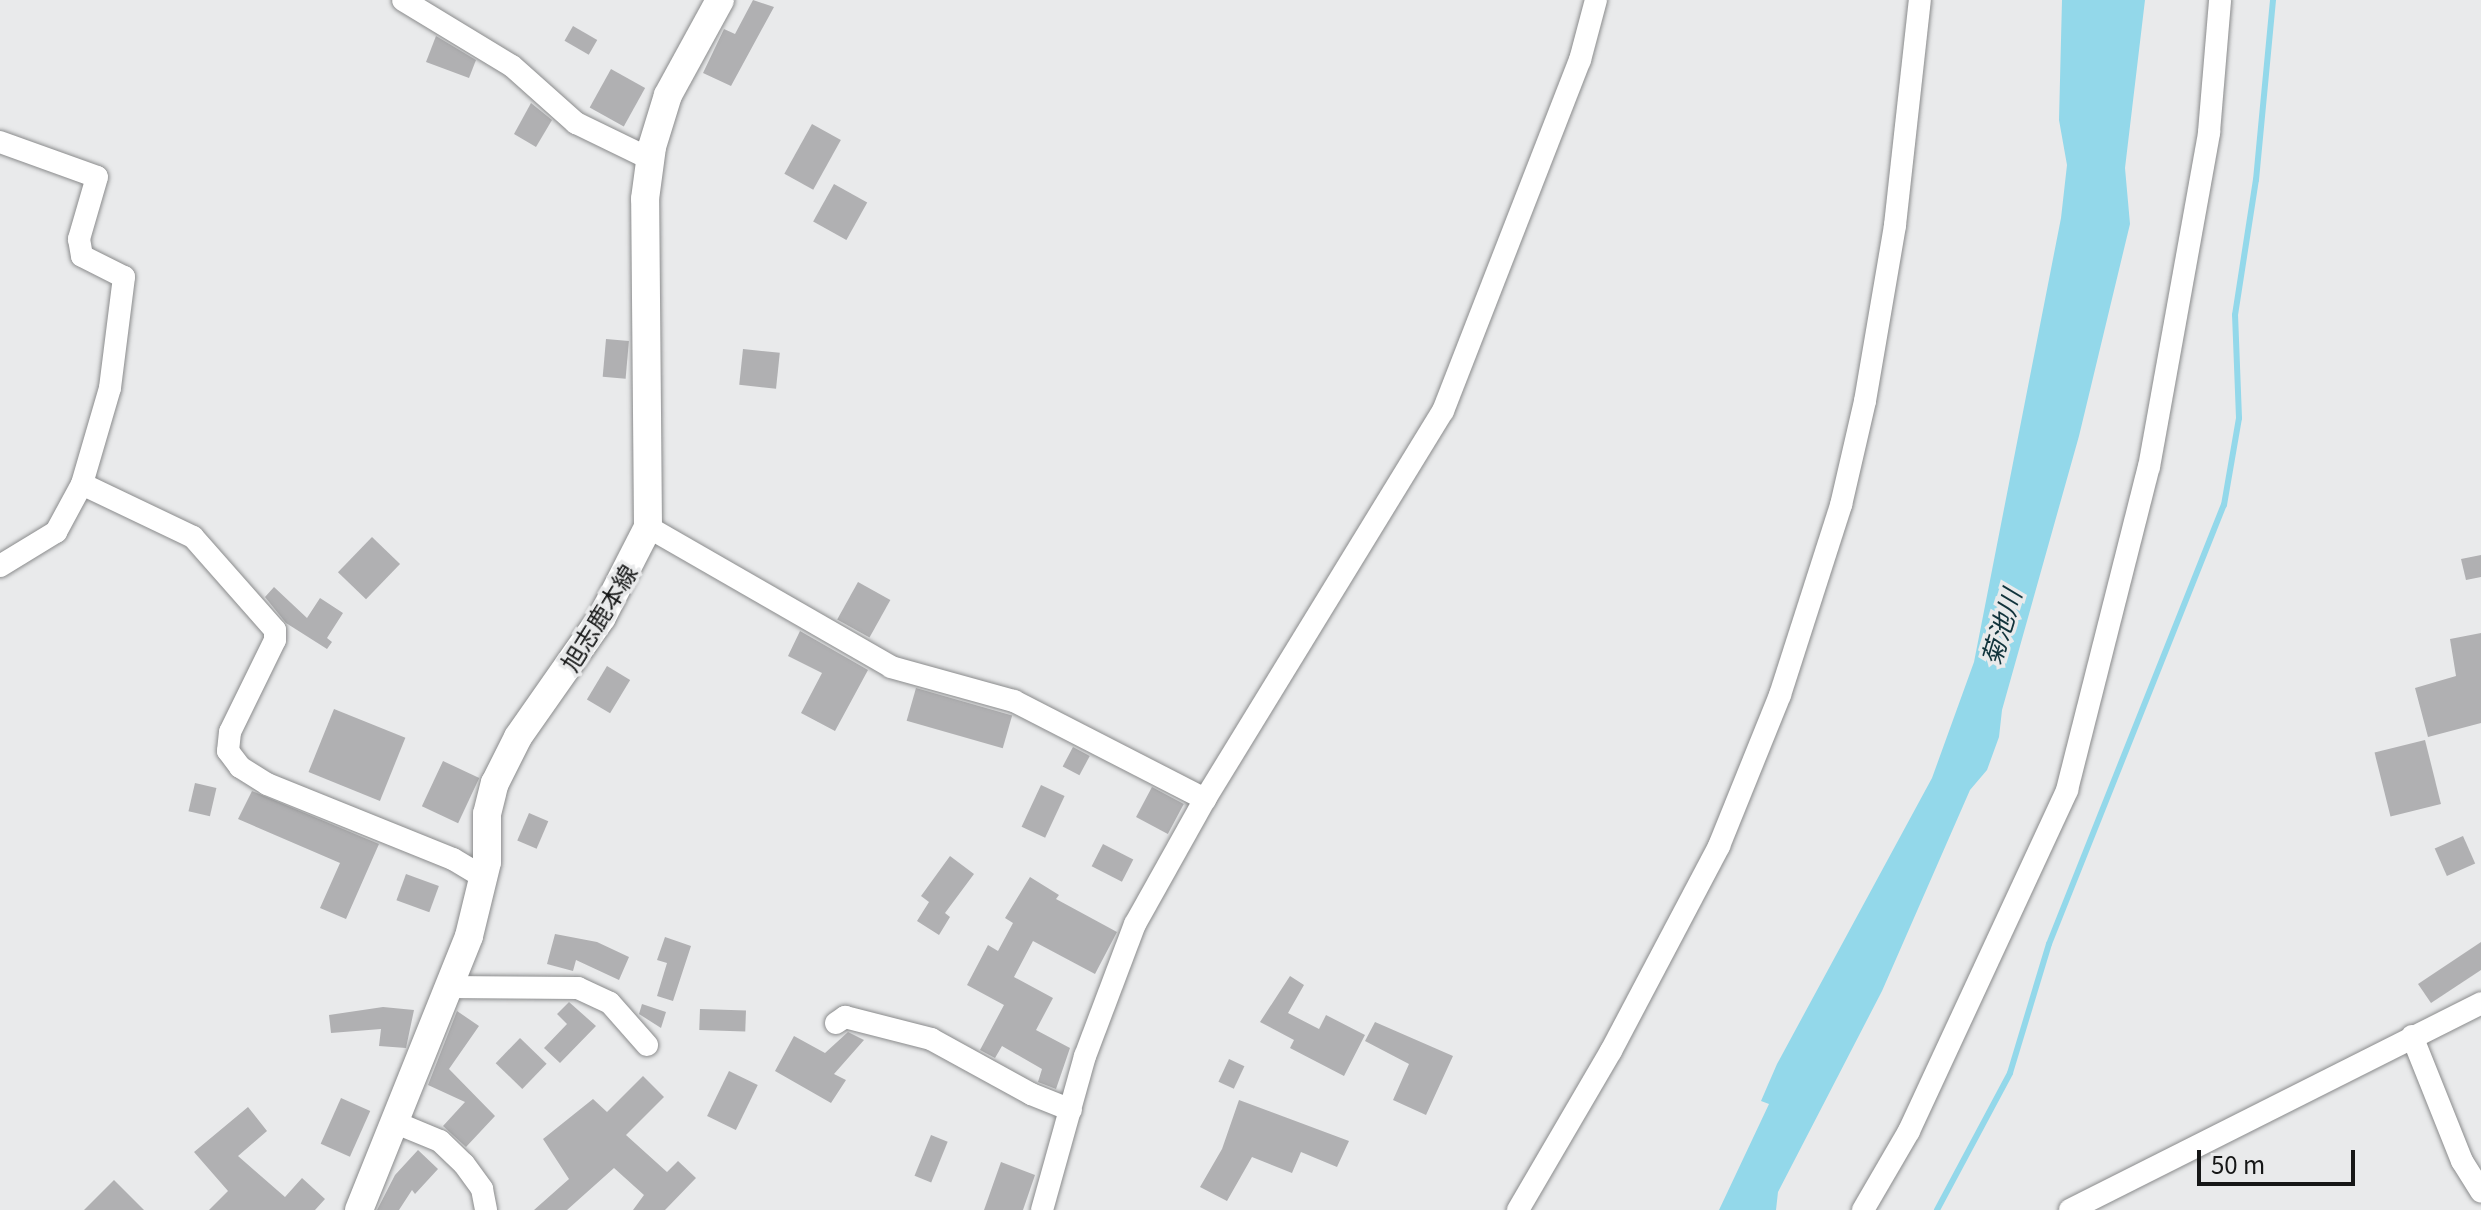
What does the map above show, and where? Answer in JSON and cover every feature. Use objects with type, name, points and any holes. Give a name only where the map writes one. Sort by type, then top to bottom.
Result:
[{"type":"main road","name":"旭志鹿本線","points":[[359,1210],[469,936],[483,877],[495,783],[518,737],[602,617],[648,527],[645,199],[650,159],[668,95],[720,0]]},
{"type":"street","points":[[403,0],[512,66],[576,123],[650,159]]},
{"type":"street","points":[[1042,1210],[1085,1056],[1135,924],[1205,799],[1443,411],[1580,60],[1596,0]]},
{"type":"street","points":[[1518,1210],[1611,1051],[1719,846],[1785,681],[1841,505],[1865,401],[1895,225],[1920,0]]},
{"type":"street","points":[[1863,1210],[1909,1131],[2067,790],[2149,467],[2209,132],[2220,0]]},
{"type":"street","points":[[0,142],[97,177],[79,239],[82,256],[124,277],[110,388],[82,484],[56,532],[0,566]]},
{"type":"street","points":[[82,484],[193,537],[275,630],[275,640],[230,732],[228,751],[240,767],[267,784],[453,859],[483,877]]},
{"type":"street","points":[[648,527],[891,667],[1014,701],[1205,799]]},
{"type":"street","points":[[447,987],[578,988],[610,1003],[647,1045]]},
{"type":"street","points":[[2070,1210],[2481,1003]]},
{"type":"street","points":[[836,1023],[845,1017],[931,1039],[1031,1094],[1071,1110]]},
{"type":"street","points":[[2412,1036],[2462,1161],[2481,1192]]},
{"type":"street","points":[[394,1122],[440,1141],[464,1164],[482,1189],[486,1210]]},
{"type":"water","name":"菊池川","points":[[2062,0],[2145,0],[2125,168],[2130,224],[2079,436],[2002,710],[1999,737],[1987,770],[1970,790],[1882,991],[1778,1192],[1776,1210],[1719,1210],[1769,1104],[1761,1101],[1777,1064],[1932,778],[1974,662],[2061,218],[2067,165],[2059,120]]},
{"type":"building","points":[[753,0],[774,7],[731,86],[703,73],[724,29],[735,34]]},
{"type":"building","points":[[573,26],[597,40],[589,55],[564,41]]},
{"type":"building","points":[[436,36],[476,60],[469,78],[426,62]]},
{"type":"building","points":[[611,69],[645,88],[624,126],[590,107]]},
{"type":"building","points":[[531,103],[552,120],[536,147],[514,134]]},
{"type":"building","points":[[812,124],[841,140],[813,190],[784,174]]},
{"type":"building","points":[[834,184],[867,202],[846,240],[813,222]]},
{"type":"building","points":[[606,339],[629,341],[626,379],[603,377]]},
{"type":"building","points":[[743,349],[780,353],[776,389],[739,385]]},
{"type":"building","points":[[372,537],[400,564],[366,599],[338,572]]},
{"type":"building","points":[[2481,555],[2481,577],[2466,580],[2461,559]]},
{"type":"building","points":[[858,582],[890,600],[870,638],[837,620]]},
{"type":"building","points":[[274,587],[307,618],[320,598],[343,613],[327,638],[332,642],[327,649],[286,623],[265,597]]},
{"type":"building","points":[[800,631],[868,670],[835,731],[801,713],[822,673],[788,656]]},
{"type":"building","points":[[2481,633],[2481,723],[2428,737],[2415,688],[2456,676],[2450,639]]},
{"type":"building","points":[[607,666],[630,680],[610,713],[587,699]]},
{"type":"building","points":[[916,688],[1012,716],[1003,748],[907,721]]},
{"type":"building","points":[[334,709],[405,738],[380,801],[309,772]]},
{"type":"building","points":[[2425,740],[2441,804],[2391,817],[2375,753]]},
{"type":"building","points":[[1073,747],[1090,756],[1079,775],[1063,766]]},
{"type":"building","points":[[443,761],[479,778],[458,823],[422,806]]},
{"type":"building","points":[[195,783],[216,788],[210,816],[188,811]]},
{"type":"building","points":[[1041,785],[1065,796],[1045,838],[1022,827]]},
{"type":"building","points":[[1152,787],[1184,804],[1168,834],[1136,817]]},
{"type":"building","points":[[252,791],[379,844],[346,919],[320,908],[340,863],[238,819]]},
{"type":"building","points":[[529,813],[548,821],[537,849],[517,841]]},
{"type":"building","points":[[2463,836],[2475,863],[2447,876],[2435,849]]},
{"type":"building","points":[[1103,844],[1133,859],[1122,882],[1092,866]]},
{"type":"building","points":[[950,856],[974,874],[945,913],[950,917],[939,935],[917,921],[929,902],[921,896]]},
{"type":"building","points":[[406,874],[439,886],[429,912],[396,900]]},
{"type":"building","points":[[1030,877],[1059,895],[1056,899],[1117,932],[1095,974],[1033,941],[1014,977],[1053,998],[1036,1030],[1070,1048],[1056,1089],[1038,1082],[1042,1069],[1002,1046],[995,1058],[980,1050],[1004,1005],[967,985],[988,945],[998,951],[1013,923],[1005,918]]},
{"type":"building","points":[[555,934],[597,942],[629,957],[619,980],[576,960],[573,971],[547,964]]},
{"type":"building","points":[[665,937],[691,946],[673,1001],[657,996],[667,963],[657,960]]},
{"type":"building","points":[[2481,942],[2481,970],[2431,1003],[2418,984]]},
{"type":"building","points":[[1290,976],[1304,985],[1288,1013],[1319,1029],[1326,1015],[1365,1035],[1344,1076],[1290,1048],[1294,1040],[1260,1022]]},
{"type":"building","points":[[569,1002],[596,1026],[560,1063],[544,1048],[567,1024],[557,1014]]},
{"type":"building","points":[[642,1004],[666,1012],[661,1028],[639,1014]]},
{"type":"building","points":[[383,1007],[414,1010],[406,1048],[379,1046],[381,1029],[331,1033],[329,1015]]},
{"type":"building","points":[[700,1009],[746,1011],[745,1032],[699,1030]]},
{"type":"building","points":[[457,1011],[479,1026],[449,1069],[495,1116],[466,1147],[443,1126],[465,1102],[428,1085]]},
{"type":"building","points":[[1375,1022],[1453,1056],[1426,1115],[1393,1100],[1409,1064],[1365,1041]]},
{"type":"building","points":[[848,1032],[864,1040],[834,1074],[846,1080],[831,1103],[775,1071],[794,1036],[825,1053]]},
{"type":"building","points":[[520,1038],[547,1064],[522,1089],[496,1063]]},
{"type":"building","points":[[1229,1059],[1244,1066],[1234,1089],[1218,1082]]},
{"type":"building","points":[[729,1071],[758,1085],[736,1130],[707,1116]]},
{"type":"building","points":[[643,1076],[664,1097],[626,1135],[667,1172],[678,1161],[696,1178],[665,1210],[633,1210],[644,1195],[614,1168],[567,1210],[534,1210],[569,1179],[543,1139],[593,1099],[607,1112]]},
{"type":"building","points":[[341,1098],[370,1111],[350,1157],[321,1144]]},
{"type":"building","points":[[1239,1100],[1349,1141],[1337,1167],[1301,1152],[1292,1173],[1252,1157],[1227,1201],[1200,1187],[1222,1149]]},
{"type":"building","points":[[248,1107],[267,1131],[238,1156],[285,1197],[302,1178],[325,1199],[315,1210],[209,1210],[228,1191],[194,1152]]},
{"type":"building","points":[[931,1135],[948,1142],[931,1183],[915,1176]]},
{"type":"building","points":[[418,1150],[438,1169],[415,1194],[412,1190],[399,1210],[377,1210],[395,1175]]},
{"type":"building","points":[[1001,1162],[1035,1175],[1023,1210],[984,1210]]},
{"type":"building","points":[[114,1180],[144,1210],[84,1210]]},
{"type":"waterway","points":[[1937,1210],[2010,1073],[2049,944],[2224,505],[2239,418],[2235,315],[2256,180],[2273,0]]}]
